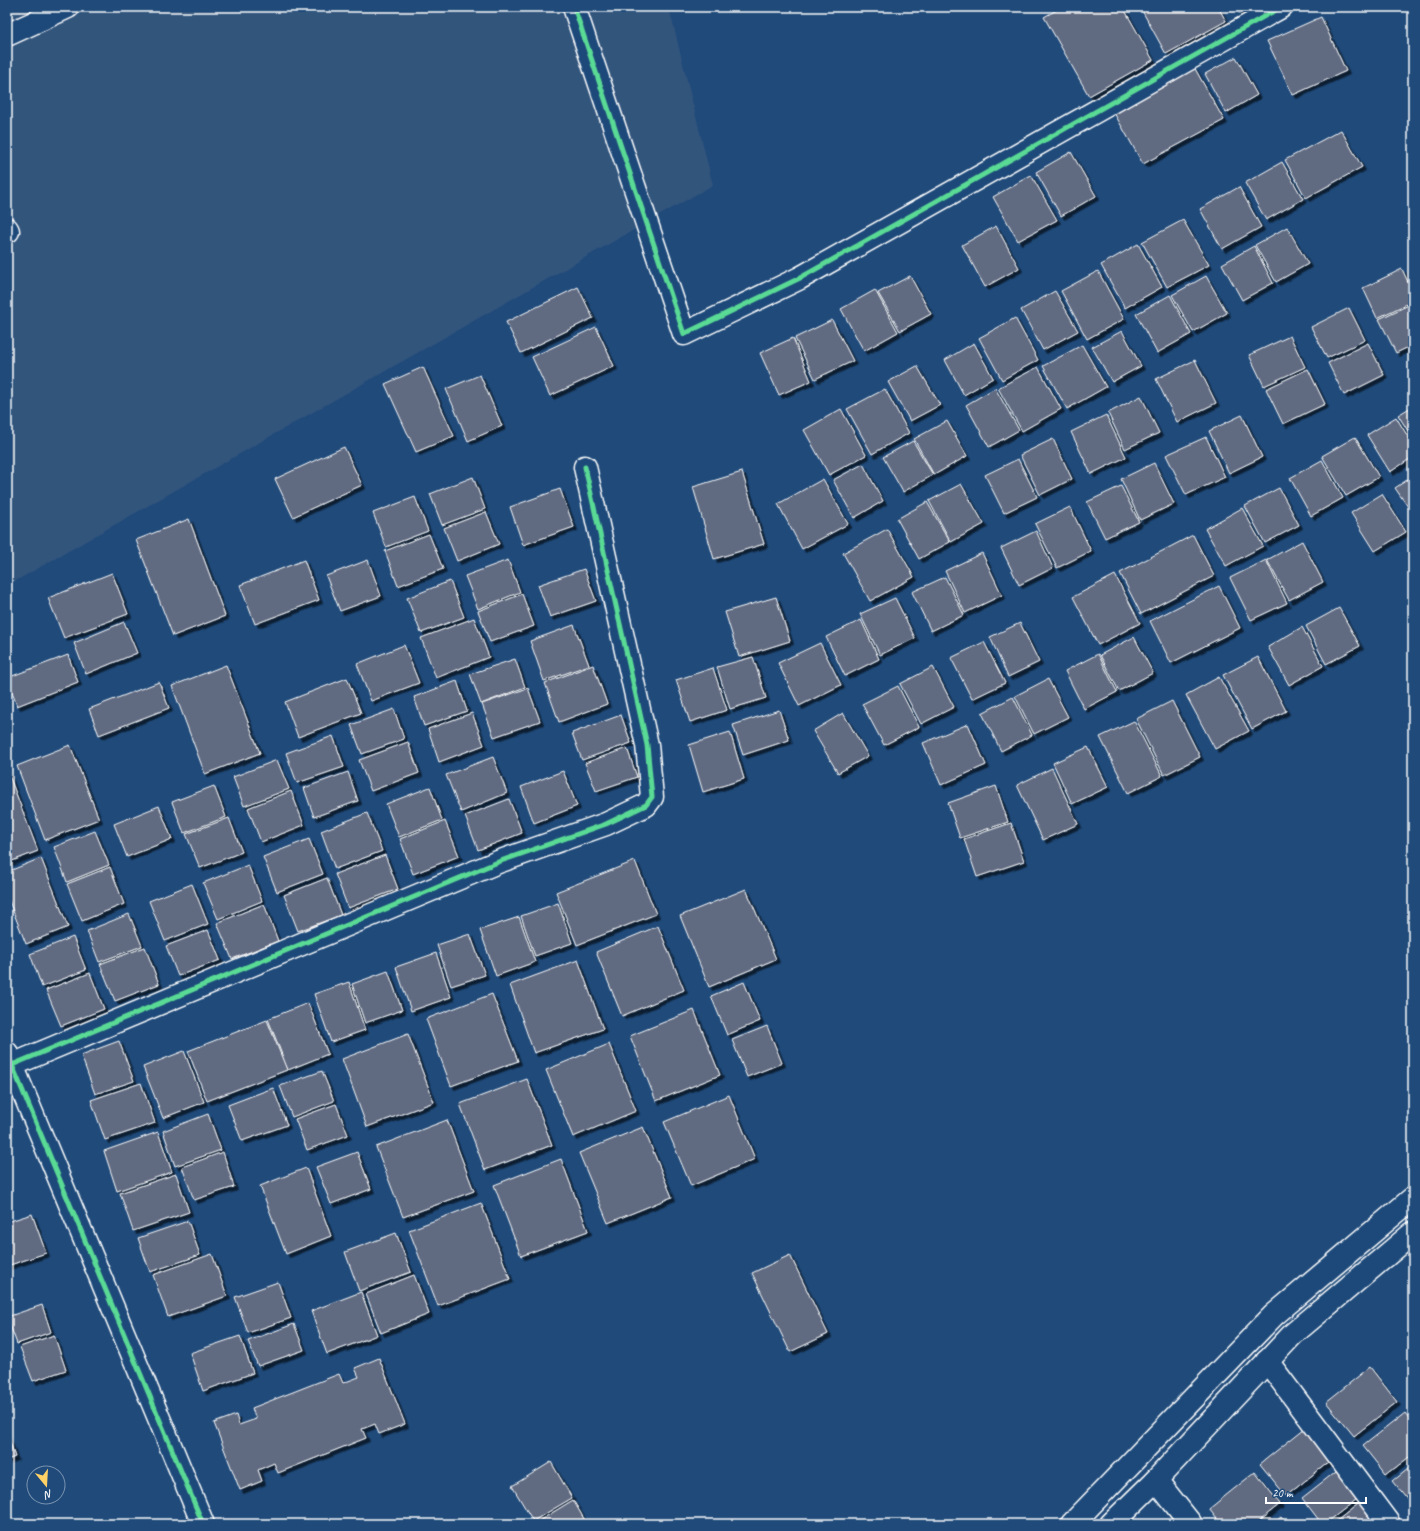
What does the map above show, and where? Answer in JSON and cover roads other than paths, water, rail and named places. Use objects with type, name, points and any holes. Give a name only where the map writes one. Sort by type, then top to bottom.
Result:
[{"type":"street","points":[[7,35],[68,7]]},
{"type":"street","points":[[574,7],[684,334],[800,278],[1281,7]]},
{"type":"street","points":[[204,1524],[9,1059],[498,862],[606,824],[646,805],[652,797],[647,744],[585,467]]},
{"type":"street","points":[[1072,1524],[1274,1315],[1413,1198]]},
{"type":"street","points":[[1111,1524],[1156,1480],[1293,1334],[1411,1238]]},
{"type":"street","points":[[1267,1361],[1389,1524]]},
{"type":"street","points":[[1156,1480],[1191,1524]]}]
